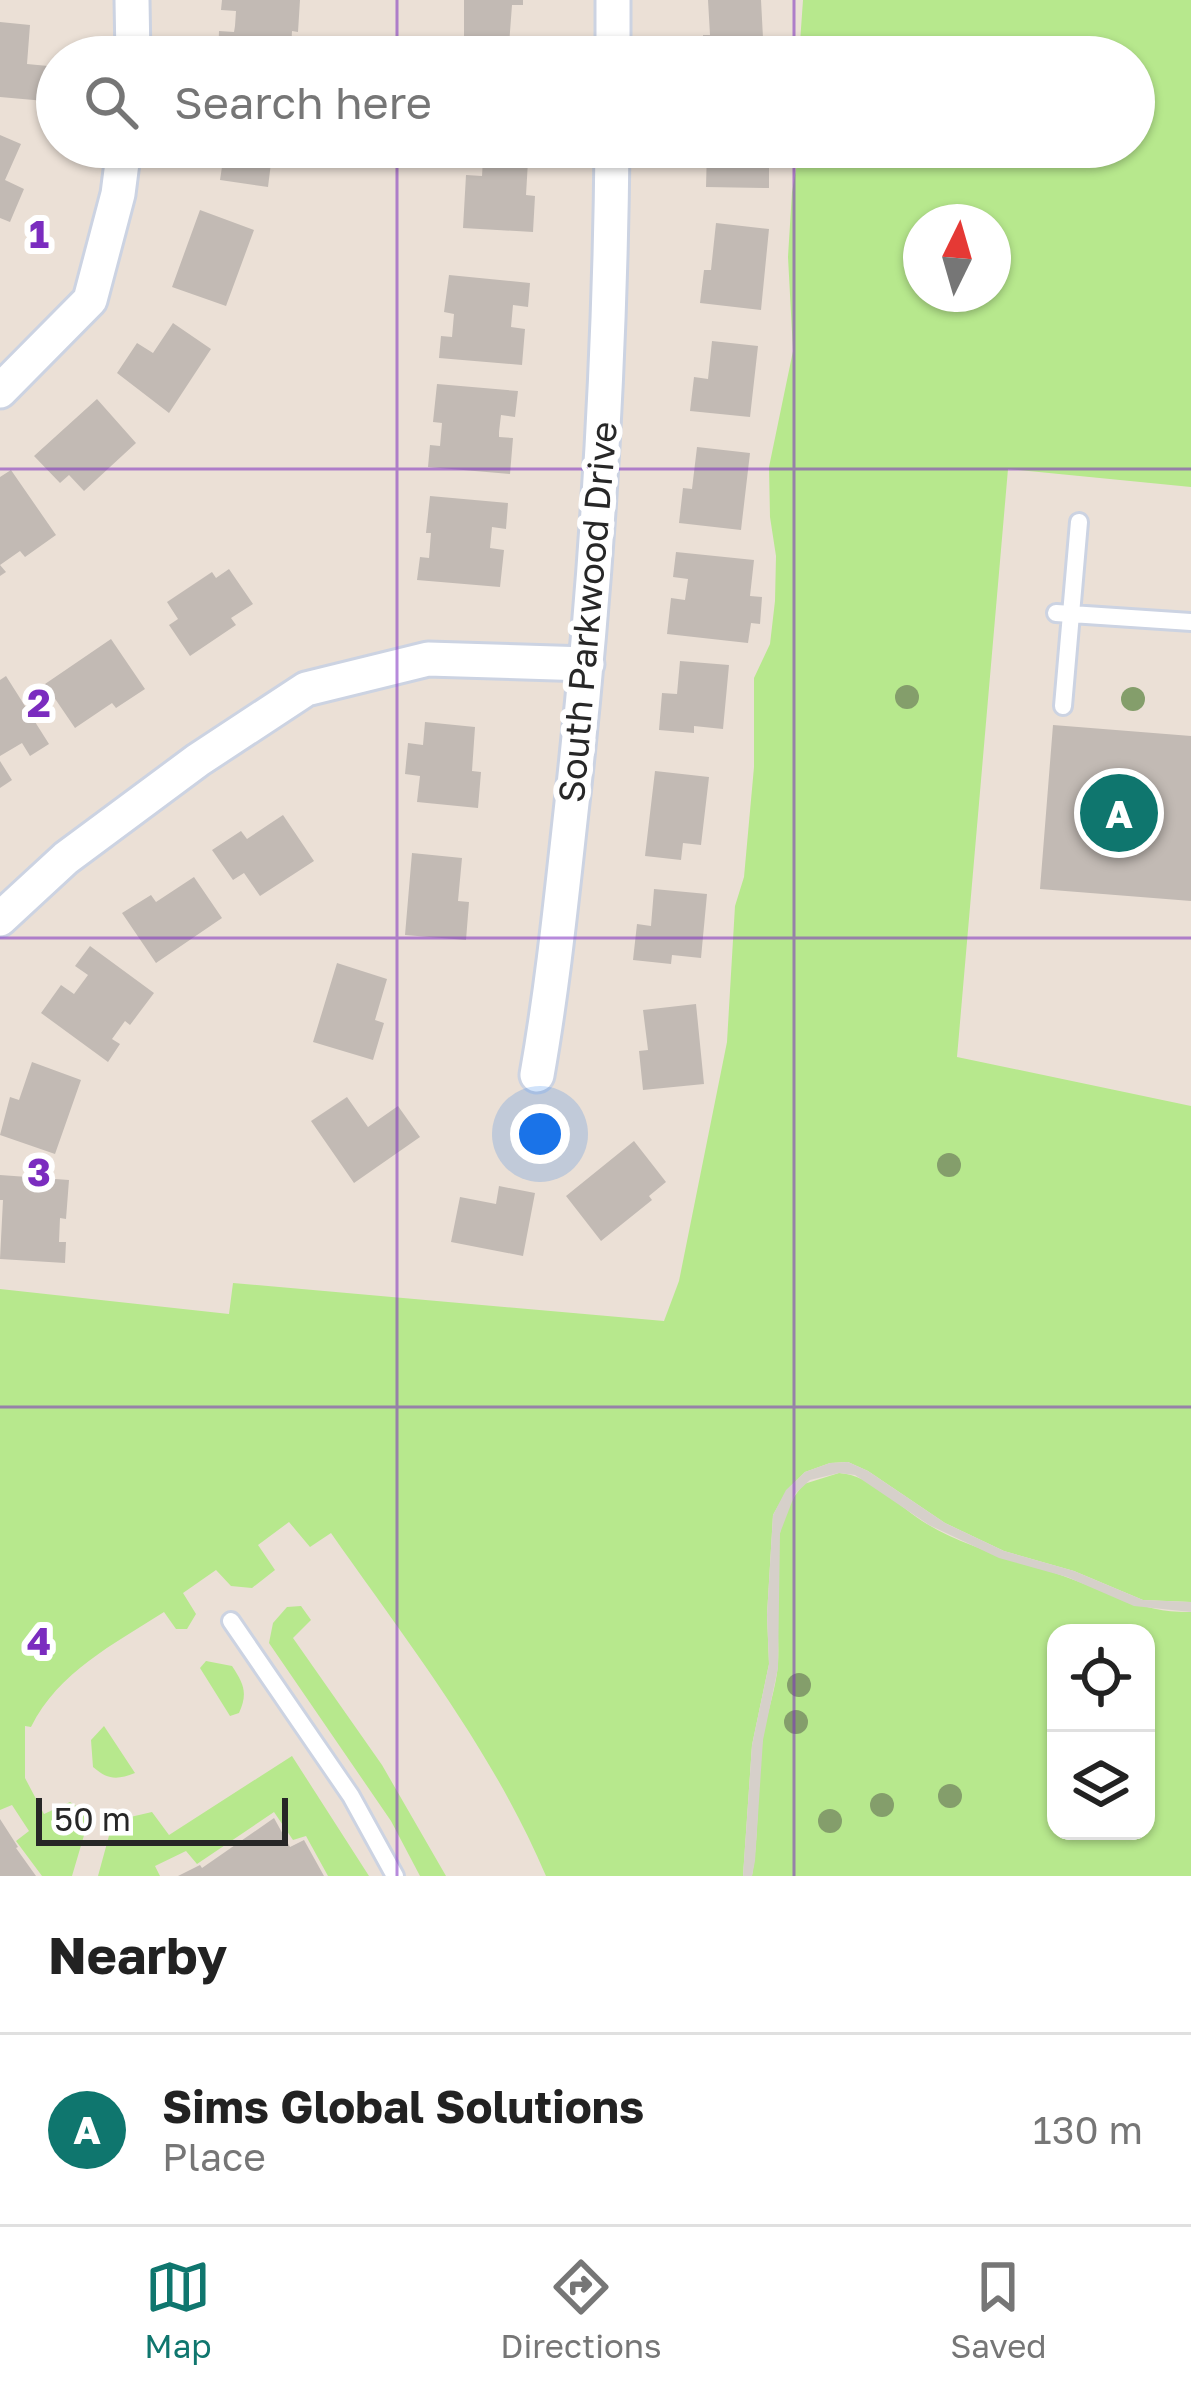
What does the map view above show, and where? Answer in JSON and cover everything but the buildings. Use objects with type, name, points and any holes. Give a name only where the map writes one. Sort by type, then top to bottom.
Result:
[{"type":"street","points":[[132,0],[133,36]]},
{"type":"street","points":[[613,0],[613,36]]},
{"type":"street","points":[[0,391],[90,300],[121,168]]},
{"type":"street","name":"South Parkwood Drive","points":[[537,1075],[552,992],[587,664],[610,314],[612,168]]},
{"type":"street","points":[[0,919],[66,858],[198,760],[306,689],[428,659],[587,664]]},
{"type":"lane","points":[[1063,706],[1064,613],[1079,522]]},
{"type":"lane","points":[[1064,613],[1191,622]]},
{"type":"lane","points":[[231,1622],[351,1796],[394,1876]]},
{"type":"green space","points":[[803,0],[1191,0],[1191,487],[1008,469],[957,1057],[1191,1106],[1191,1602],[1143,1600],[1074,1571],[1004,1551],[945,1523],[848,1462],[805,1472],[787,1490],[773,1515],[769,1664],[752,1745],[743,1876],[546,1876],[475,1742],[331,1533],[310,1547],[289,1522],[258,1545],[275,1570],[252,1588],[231,1586],[216,1570],[183,1593],[196,1614],[187,1629],[176,1629],[164,1612],[72,1675],[31,1727],[25,1726],[25,1778],[44,1814],[70,1802],[90,1815],[72,1876],[42,1876],[16,1841],[29,1831],[12,1805],[0,1810],[0,1289],[229,1314],[233,1283],[664,1321],[679,1281],[727,1042],[735,906],[744,877],[754,767],[754,678],[770,644],[775,601],[769,467],[793,351],[788,257],[796,168],[1155,168],[1155,36],[800,36]]},
{"type":"green space","points":[[839,1473],[851,1475],[961,1541],[1142,1606],[1191,1612],[1191,1876],[752,1876],[761,1754],[778,1664],[778,1546],[791,1503],[804,1484]]},
{"type":"green space","points":[[301,1606],[311,1620],[293,1638],[382,1765],[446,1876],[420,1876],[391,1821],[269,1643],[273,1623],[287,1607]]},
{"type":"green space","points":[[206,1661],[232,1666],[236,1672],[244,1694],[239,1713],[230,1716],[200,1668]]},
{"type":"green space","points":[[104,1726],[135,1773],[113,1778],[93,1767],[91,1740]]},
{"type":"green space","points":[[292,1756],[369,1876],[328,1876],[306,1836],[293,1840],[274,1812],[197,1864],[186,1851],[155,1866],[160,1876],[98,1876],[113,1821],[152,1812],[169,1835]]},
{"type":"shaded area","points":[[848,1462],[945,1523],[1004,1551],[1074,1571],[1143,1600],[1191,1602],[1191,1612],[1134,1606],[1067,1577],[999,1558],[929,1525],[855,1475],[839,1473],[810,1480],[795,1494],[780,1533],[778,1668],[763,1740],[755,1861],[752,1876],[743,1876],[752,1745],[769,1664],[773,1515],[786,1490],[805,1472]]},
{"type":"place","name":"Sims Global Solutions","points":[[1119,813]]}]
